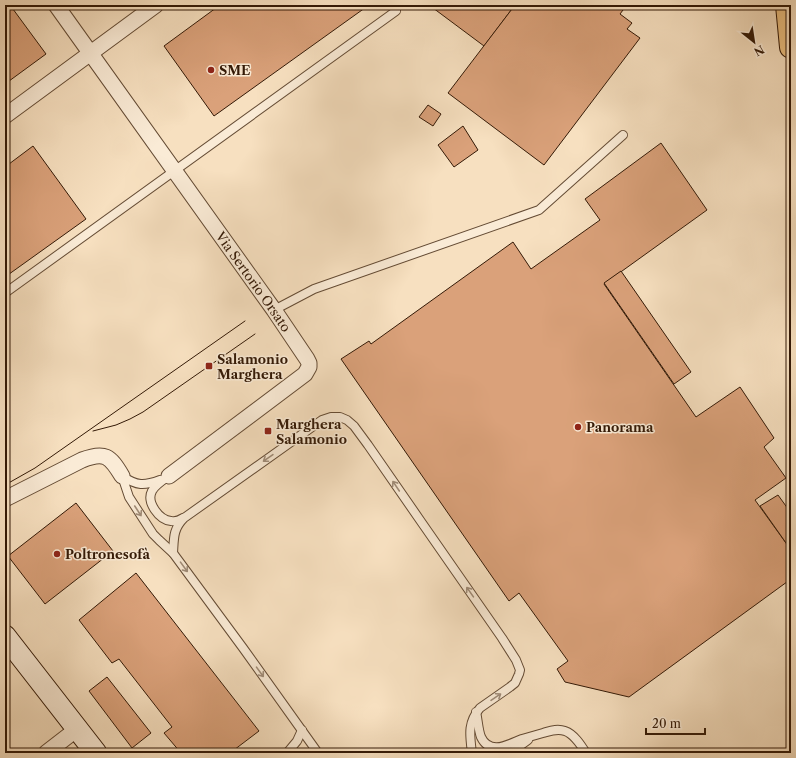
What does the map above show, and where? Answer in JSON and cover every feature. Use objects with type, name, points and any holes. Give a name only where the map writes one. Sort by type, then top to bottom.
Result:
[{"type":"main road","points":[[787,5],[791,47]]},
{"type":"street","name":"Via Sertorio Orsato","points":[[56,5],[274,310],[309,363],[308,371],[292,385],[169,476]]},
{"type":"street","points":[[5,116],[156,5]]},
{"type":"street","points":[[5,499],[82,460],[94,456],[105,456],[110,459],[115,464],[122,476]]},
{"type":"street","points":[[5,636],[96,753]]},
{"type":"street","points":[[46,753],[77,729]]},
{"type":"lane","points":[[5,292],[396,12]]},
{"type":"lane","points":[[274,310],[314,289],[539,210],[623,135]]},
{"type":"lane","points":[[173,552],[176,527],[184,518],[322,420],[331,417],[340,417],[347,420],[354,426],[368,445],[502,638],[516,660],[520,670],[515,683],[510,688],[476,712],[470,726],[472,753]]},
{"type":"lane","points":[[122,476],[138,485],[143,485],[169,476]]},
{"type":"lane","points":[[122,476],[129,497],[153,534],[173,552],[318,753]]},
{"type":"lane","points":[[169,476],[151,492],[153,505],[161,517],[171,522],[184,518]]},
{"type":"lane","points":[[476,712],[481,737],[485,743],[492,747],[502,747],[521,739],[555,730],[565,731],[574,737],[586,753]]},
{"type":"lane","points":[[287,753],[297,741],[302,730]]},
{"type":"lane","points":[[510,753],[535,735]]},
{"type":"building","points":[[5,5],[10,5],[46,54],[5,84]]},
{"type":"building","points":[[220,5],[369,5],[214,116],[164,46]]},
{"type":"building","points":[[429,5],[515,5],[484,46]]},
{"type":"building","points":[[515,5],[624,5],[626,6],[620,14],[632,23],[627,29],[640,38],[544,165],[448,93]]},
{"type":"building","points":[[428,105],[441,114],[433,126],[419,117]]},
{"type":"building","points":[[463,126],[478,150],[454,167],[438,145]]},
{"type":"building","name":"Panorama","points":[[661,143],[707,210],[604,284],[696,417],[740,387],[774,438],[764,447],[786,478],[755,500],[791,550],[791,579],[629,697],[565,682],[557,669],[568,661],[519,593],[509,601],[341,359],[369,341],[371,344],[513,242],[531,269],[600,220],[585,199]]},
{"type":"building","points":[[33,146],[86,219],[5,277],[5,167]]},
{"type":"building","points":[[621,271],[691,372],[674,384],[604,283]]},
{"type":"building","points":[[778,495],[791,513],[791,550],[760,506]]},
{"type":"building","points":[[76,503],[113,551],[45,604],[8,556]]},
{"type":"building","points":[[136,573],[259,731],[230,753],[181,753],[164,733],[172,727],[119,659],[112,663],[79,620]]},
{"type":"building","points":[[107,677],[151,733],[132,748],[89,691]]},
{"type":"tram line","points":[[5,485],[35,468],[245,321]]},
{"type":"tram line","points":[[93,431],[116,425],[143,412],[255,334]]},
{"type":"place","name":"SME","points":[[211,70]]},
{"type":"place","name":"Salamonio Marghera","points":[[209,366]]},
{"type":"place","name":"Panorama","points":[[578,427]]},
{"type":"place","name":"Marghera Salamonio","points":[[268,431]]},
{"type":"place","name":"Poltronesofà","points":[[57,554]]}]
